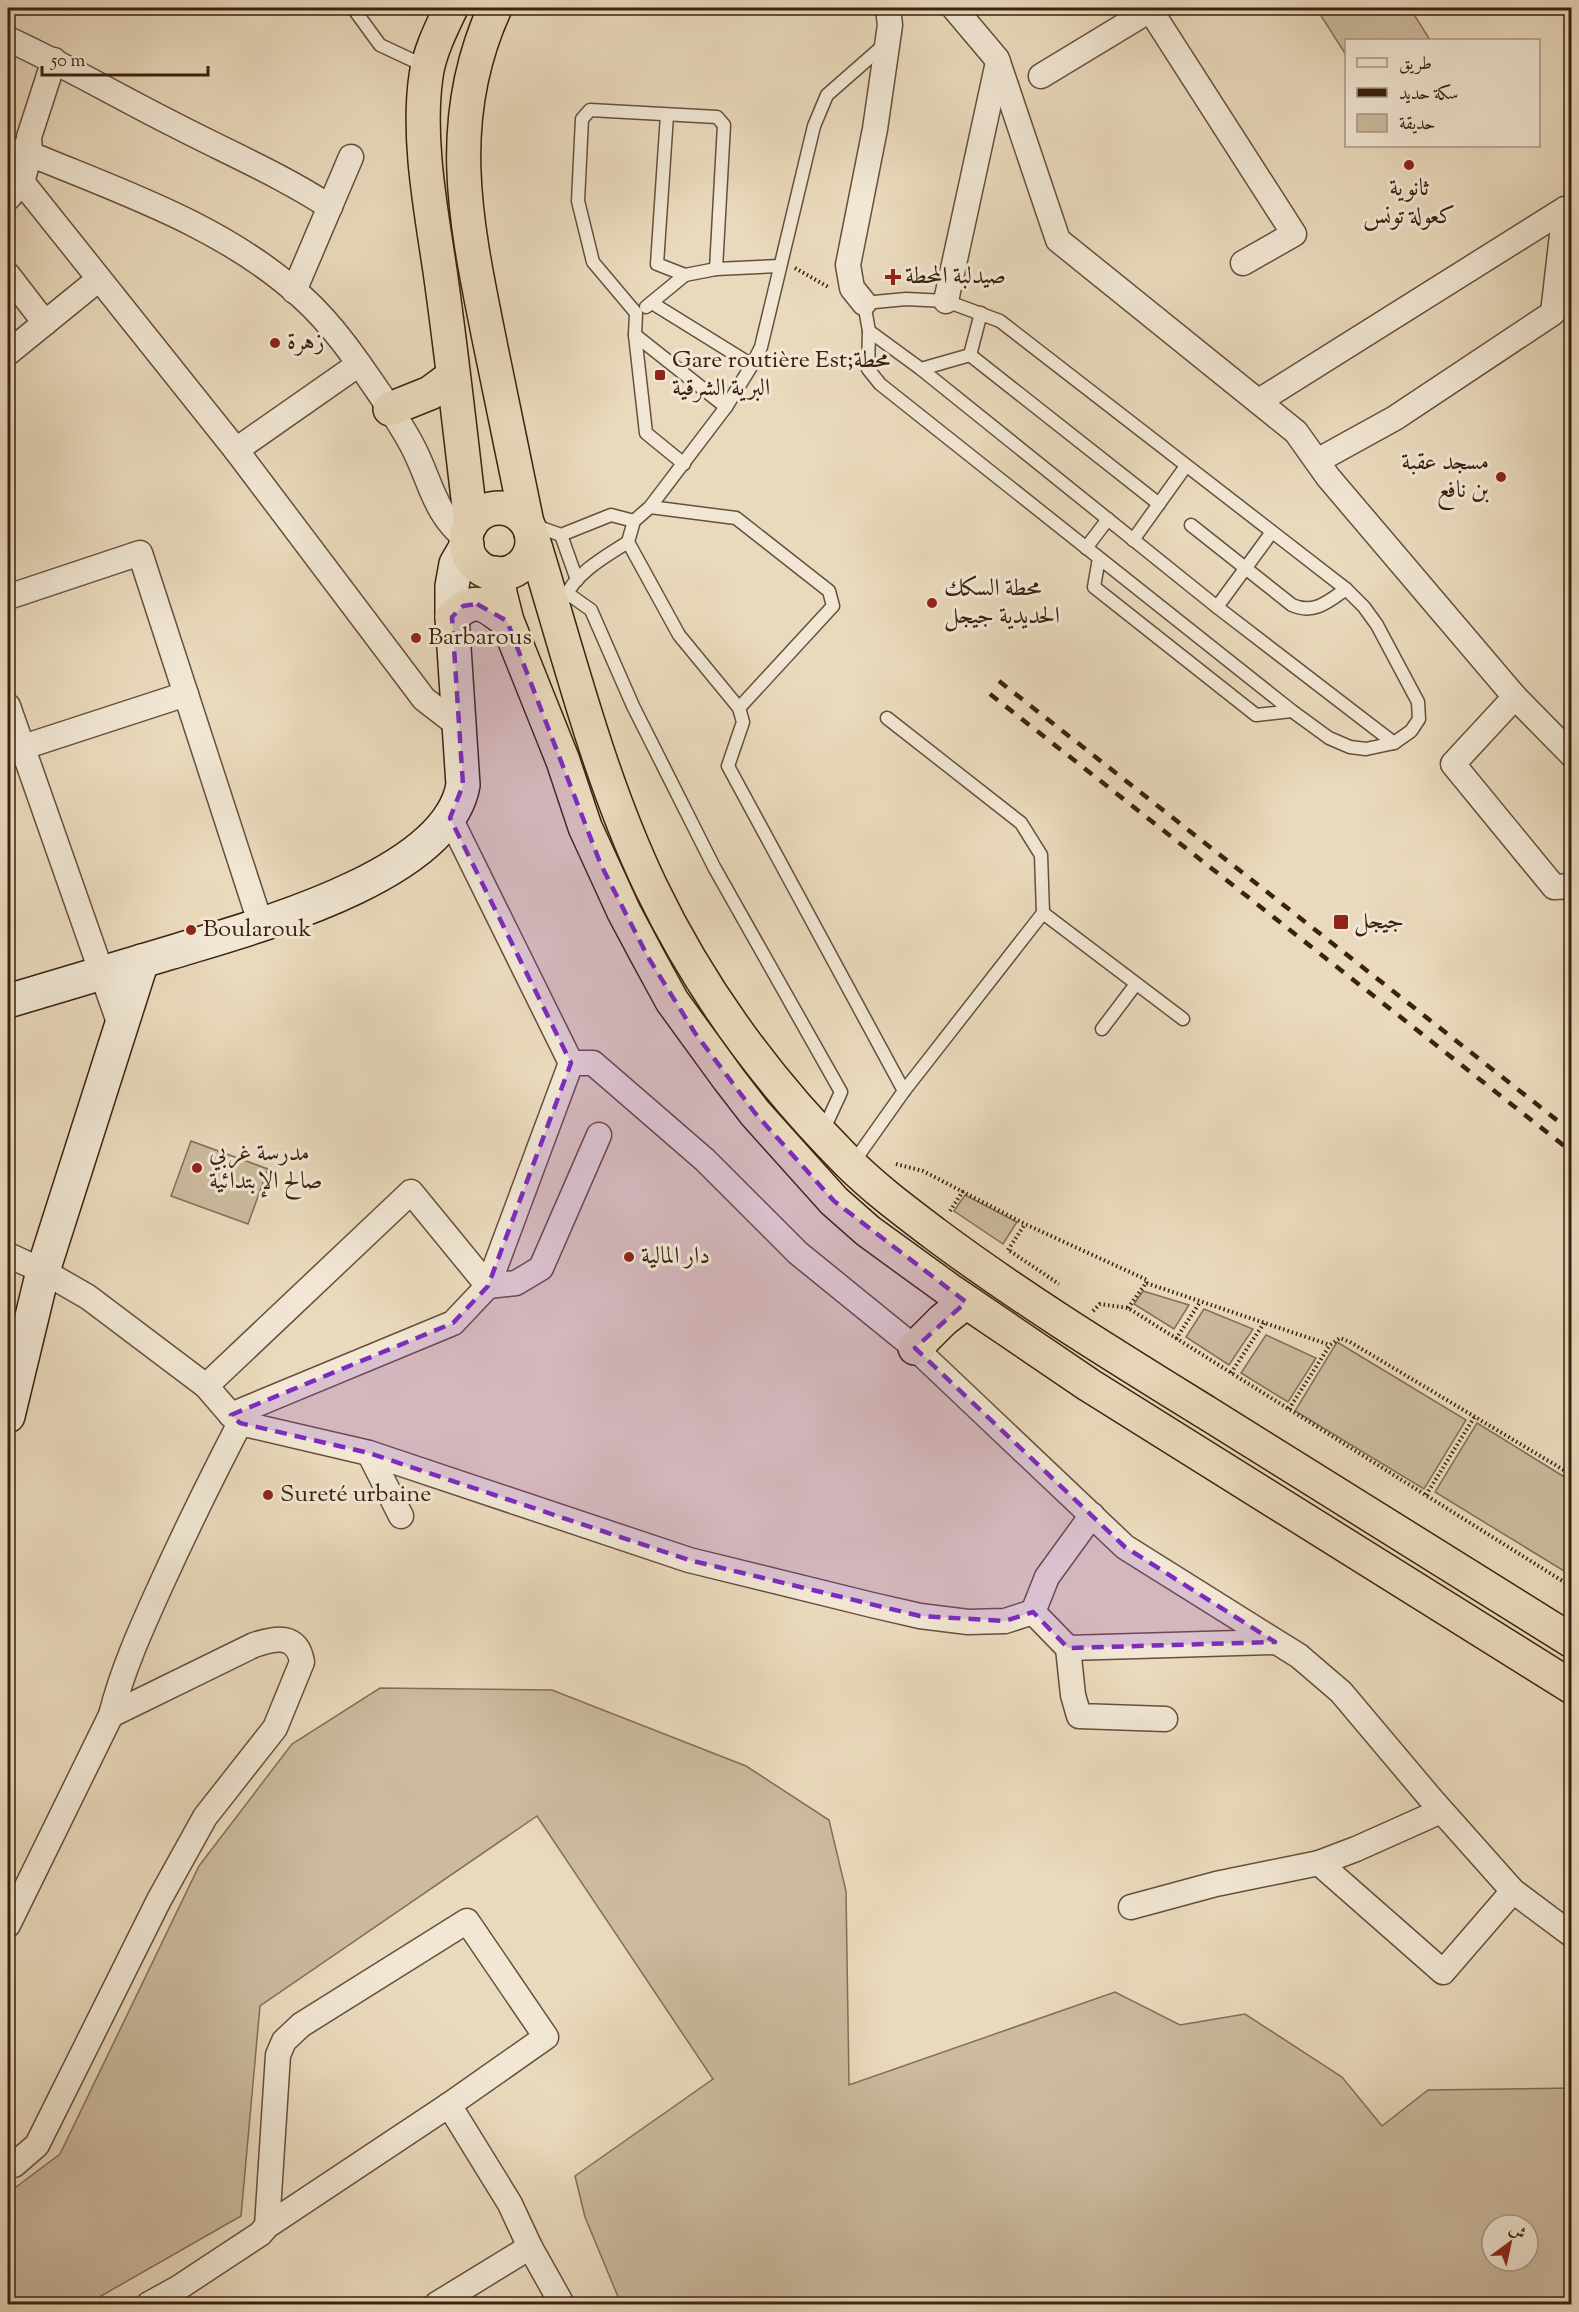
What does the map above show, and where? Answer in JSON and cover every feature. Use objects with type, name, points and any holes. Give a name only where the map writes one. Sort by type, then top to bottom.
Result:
[{"type":"highway","points":[[450,8],[428,68],[424,98],[427,189],[477,551],[563,761],[581,817],[601,865],[672,1001],[755,1113],[834,1201],[877,1237],[966,1302],[1089,1385],[1572,1687]]},
{"type":"highway","points":[[495,8],[479,48],[468,89],[463,152],[464,184],[475,270],[540,530],[563,606],[595,747],[651,888],[700,976],[742,1039],[821,1134],[851,1165],[927,1227],[1009,1287],[1137,1370],[1572,1641]]},
{"type":"highway","points":[[390,409],[423,396],[453,376]]},
{"type":"highway","points":[[477,551],[477,517],[494,508],[512,511],[540,530]]},
{"type":"highway","points":[[477,551],[516,569],[530,553],[532,543],[540,530]]},
{"type":"highway","points":[[452,602],[464,606],[477,604],[492,610],[507,621]]},
{"type":"highway","points":[[915,1348],[943,1320],[966,1302]]},
{"type":"main road","points":[[8,1001],[261,925],[308,908],[384,872],[436,835],[450,818],[461,796],[463,785],[452,602],[456,564],[477,551]]},
{"type":"main road","points":[[8,1416],[43,1271],[142,961]]},
{"type":"street","points":[[864,303],[852,288],[848,266],[875,129],[875,68],[887,42],[890,25],[888,8]]},
{"type":"street","points":[[954,8],[998,62],[1058,240],[1296,432],[1317,461],[1515,698],[1572,755]]},
{"type":"street","points":[[1041,76],[1150,9],[1294,234],[1243,263]]},
{"type":"street","points":[[8,39],[54,60],[175,125],[306,191],[330,207]]},
{"type":"street","points":[[54,60],[28,136],[19,152],[15,190],[99,279],[236,450],[424,699],[459,726]]},
{"type":"street","points":[[946,301],[998,62]]},
{"type":"street","points":[[19,152],[183,218],[243,253],[294,291],[333,330],[359,364],[413,448],[440,511],[447,522],[477,551]]},
{"type":"street","points":[[294,291],[351,157]]},
{"type":"street","points":[[1259,401],[1568,208]]},
{"type":"street","points":[[1317,461],[1395,418],[1552,313],[1568,208]]},
{"type":"street","points":[[8,275],[45,323]]},
{"type":"street","points":[[8,353],[99,279]]},
{"type":"street","points":[[236,450],[359,364]]},
{"type":"street","points":[[8,597],[140,552],[261,925]]},
{"type":"street","points":[[14,750],[186,693]]},
{"type":"street","points":[[1515,698],[1453,764],[1554,887],[1572,886]]},
{"type":"street","points":[[8,706],[14,750],[103,973],[120,1025]]},
{"type":"street","points":[[8,1925],[111,1715],[119,1682],[236,1419],[453,1323],[489,1286],[571,1063],[450,818]]},
{"type":"street","points":[[571,1063],[594,1063],[705,1160],[798,1253],[915,1348],[1125,1547],[1299,1656],[1341,1692],[1441,1811],[1513,1891],[1572,1935]]},
{"type":"street","points":[[489,1286],[516,1283],[542,1268],[599,1135]]},
{"type":"street","points":[[206,1386],[411,1192],[489,1286]]},
{"type":"street","points":[[8,1255],[43,1271],[88,1297],[206,1386],[236,1419],[369,1453],[689,1560],[872,1605],[920,1616],[968,1622],[1005,1621],[1032,1612],[1047,1577],[1092,1515]]},
{"type":"street","points":[[369,1453],[401,1516]]},
{"type":"street","points":[[1032,1612],[1068,1648],[1073,1695],[1079,1716],[1165,1719]]},
{"type":"street","points":[[8,2166],[14,2165],[37,2145],[159,1900],[205,1817],[275,1728],[302,1662],[300,1653],[295,1644],[283,1640],[270,1640],[254,1645],[111,1715]]},
{"type":"street","points":[[1068,1648],[1275,1641]]},
{"type":"street","points":[[1131,1907],[1216,1884],[1319,1863],[1441,1811]]},
{"type":"street","points":[[1319,1863],[1443,1972],[1513,1891]]},
{"type":"street","points":[[149,2304],[178,2288],[260,2234],[267,2226],[449,2105],[546,2037],[467,1921],[302,2025],[284,2041],[278,2055],[267,2226]]},
{"type":"street","points":[[449,2105],[510,2204],[530,2247],[562,2304]]},
{"type":"street","points":[[437,2304],[530,2247]]},
{"type":"lane","points":[[353,8],[380,45],[428,68]]},
{"type":"lane","points":[[821,1134],[841,1092],[714,867],[633,706],[591,610],[563,606],[577,580],[607,555],[628,542],[634,521],[650,507],[684,464],[726,407],[753,365],[761,347],[813,126],[827,95],[875,68]]},
{"type":"lane","points":[[684,464],[646,433],[635,335],[636,313],[593,262],[578,201],[582,119],[590,110],[717,117],[724,125],[716,269]]},
{"type":"lane","points":[[667,115],[657,264],[685,275]]},
{"type":"lane","points":[[636,313],[652,303],[685,275],[716,269],[780,266]]},
{"type":"lane","points":[[906,299],[946,301],[1000,321],[1346,589],[1364,607],[1377,625],[1418,702],[1419,719],[1411,731],[1394,744],[1366,749],[1350,747],[1329,738],[880,384],[868,369],[869,331],[864,303],[906,299]]},
{"type":"lane","points":[[652,303],[753,365]]},
{"type":"lane","points":[[970,355],[981,313]]},
{"type":"lane","points":[[869,331],[921,369],[1217,607],[1394,744]]},
{"type":"lane","points":[[635,335],[726,407]]},
{"type":"lane","points":[[921,369],[970,355]]},
{"type":"lane","points":[[970,355],[1159,504]]},
{"type":"lane","points":[[1133,540],[1186,466]]},
{"type":"lane","points":[[650,507],[736,518],[829,591],[833,606],[739,708]]},
{"type":"lane","points":[[577,580],[540,530],[611,515],[634,521]]},
{"type":"lane","points":[[1086,548],[1108,519]]},
{"type":"lane","points":[[1191,525],[1292,605],[1304,609],[1324,605],[1346,589]]},
{"type":"lane","points":[[1217,607],[1272,532]]},
{"type":"lane","points":[[628,542],[680,635],[739,708],[743,722],[729,766],[904,1091]]},
{"type":"lane","points":[[1099,558],[1094,587],[1256,715],[1292,711]]},
{"type":"lane","points":[[851,1165],[904,1091],[1044,913],[1041,855],[1021,823],[887,718]]},
{"type":"lane","points":[[1044,913],[1183,1019]]},
{"type":"lane","points":[[1102,1029],[1136,984]]},
{"type":"path","points":[[799,268],[829,288]]},
{"type":"path","points":[[902,1171],[896,1164],[923,1171],[1025,1224],[1147,1280],[1146,1283],[1330,1345]]},
{"type":"path","points":[[950,1211],[963,1191]]},
{"type":"path","points":[[940,1204],[960,1217]]},
{"type":"path","points":[[1008,1250],[1025,1224]]},
{"type":"path","points":[[998,1243],[1066,1289]]},
{"type":"path","points":[[1128,1308],[1146,1283]]},
{"type":"path","points":[[1176,1339],[1200,1302]]},
{"type":"path","points":[[1094,1308],[1100,1304],[1128,1308],[1572,1587]]},
{"type":"path","points":[[1231,1373],[1264,1323]]},
{"type":"path","points":[[1289,1409],[1330,1345],[1340,1338],[1572,1475]]},
{"type":"path","points":[[1426,1496],[1475,1416]]},
{"type":"path","points":[[1565,1583],[1572,1573]]},
{"type":"highlighted area","points":[[477,604],[507,621],[601,865],[648,957],[695,1033],[755,1113],[834,1201],[966,1302],[915,1348],[1125,1547],[1275,1642],[1068,1648],[1033,1612],[1005,1621],[920,1616],[689,1560],[369,1453],[240,1423],[231,1415],[453,1323],[488,1286],[571,1063],[450,818],[463,785],[452,617],[463,606]]},
{"type":"green space","points":[[1316,8],[1410,8],[1429,39],[1345,39],[1345,53]]},
{"type":"green space","points":[[191,1141],[268,1169],[248,1224],[171,1196]]},
{"type":"green space","points":[[965,1195],[1017,1222],[1003,1244],[954,1211]]},
{"type":"green space","points":[[1143,1291],[1189,1305],[1174,1329],[1134,1304]]},
{"type":"green space","points":[[1204,1309],[1253,1329],[1229,1365],[1186,1337]]},
{"type":"green space","points":[[1266,1335],[1316,1358],[1288,1402],[1241,1373]]},
{"type":"green space","points":[[1337,1342],[1466,1420],[1424,1489],[1295,1411]]},
{"type":"green space","points":[[1477,1423],[1571,1481],[1571,1558],[1564,1571],[1435,1492]]},
{"type":"green space","points":[[380,1688],[552,1690],[746,1766],[829,1820],[846,1891],[849,2085],[1115,1992],[1180,2025],[1245,2014],[1342,2077],[1382,2126],[1428,2090],[1571,2088],[1571,2304],[621,2304],[585,2217],[575,2176],[713,2079],[537,1816],[260,2006],[241,2216],[87,2304],[8,2304],[8,2185],[16,2187],[60,2154],[199,1866],[292,1744]]},
{"type":"railway","points":[[999,681],[1572,1132]]},
{"type":"railway","points":[[990,694],[1572,1152]]},
{"type":"place","name":"ثانوية كعولة تونس","points":[[1409,165]]},
{"type":"place","name":"صيدلبة المحطة","points":[[893,277]]},
{"type":"place","name":"زهرة","points":[[275,343]]},
{"type":"place","name":"Gare routière Est;محطة البرية الشرقية","points":[[660,375]]},
{"type":"place","name":"مسجد عقبة بن نافع","points":[[1501,477]]},
{"type":"place","name":"محطة السكك الحديدية جيجل","points":[[932,603]]},
{"type":"place","name":"Barbarous","points":[[416,638]]},
{"type":"place","name":"جيجل","points":[[1341,922]]},
{"type":"place","name":"Boularouk","points":[[191,930]]},
{"type":"place","name":"مدرسة غربي صالح الإبتدائية","points":[[197,1168]]},
{"type":"place","name":"دار المالية","points":[[629,1257]]},
{"type":"place","name":"Sureté urbaine","points":[[268,1495]]}]
